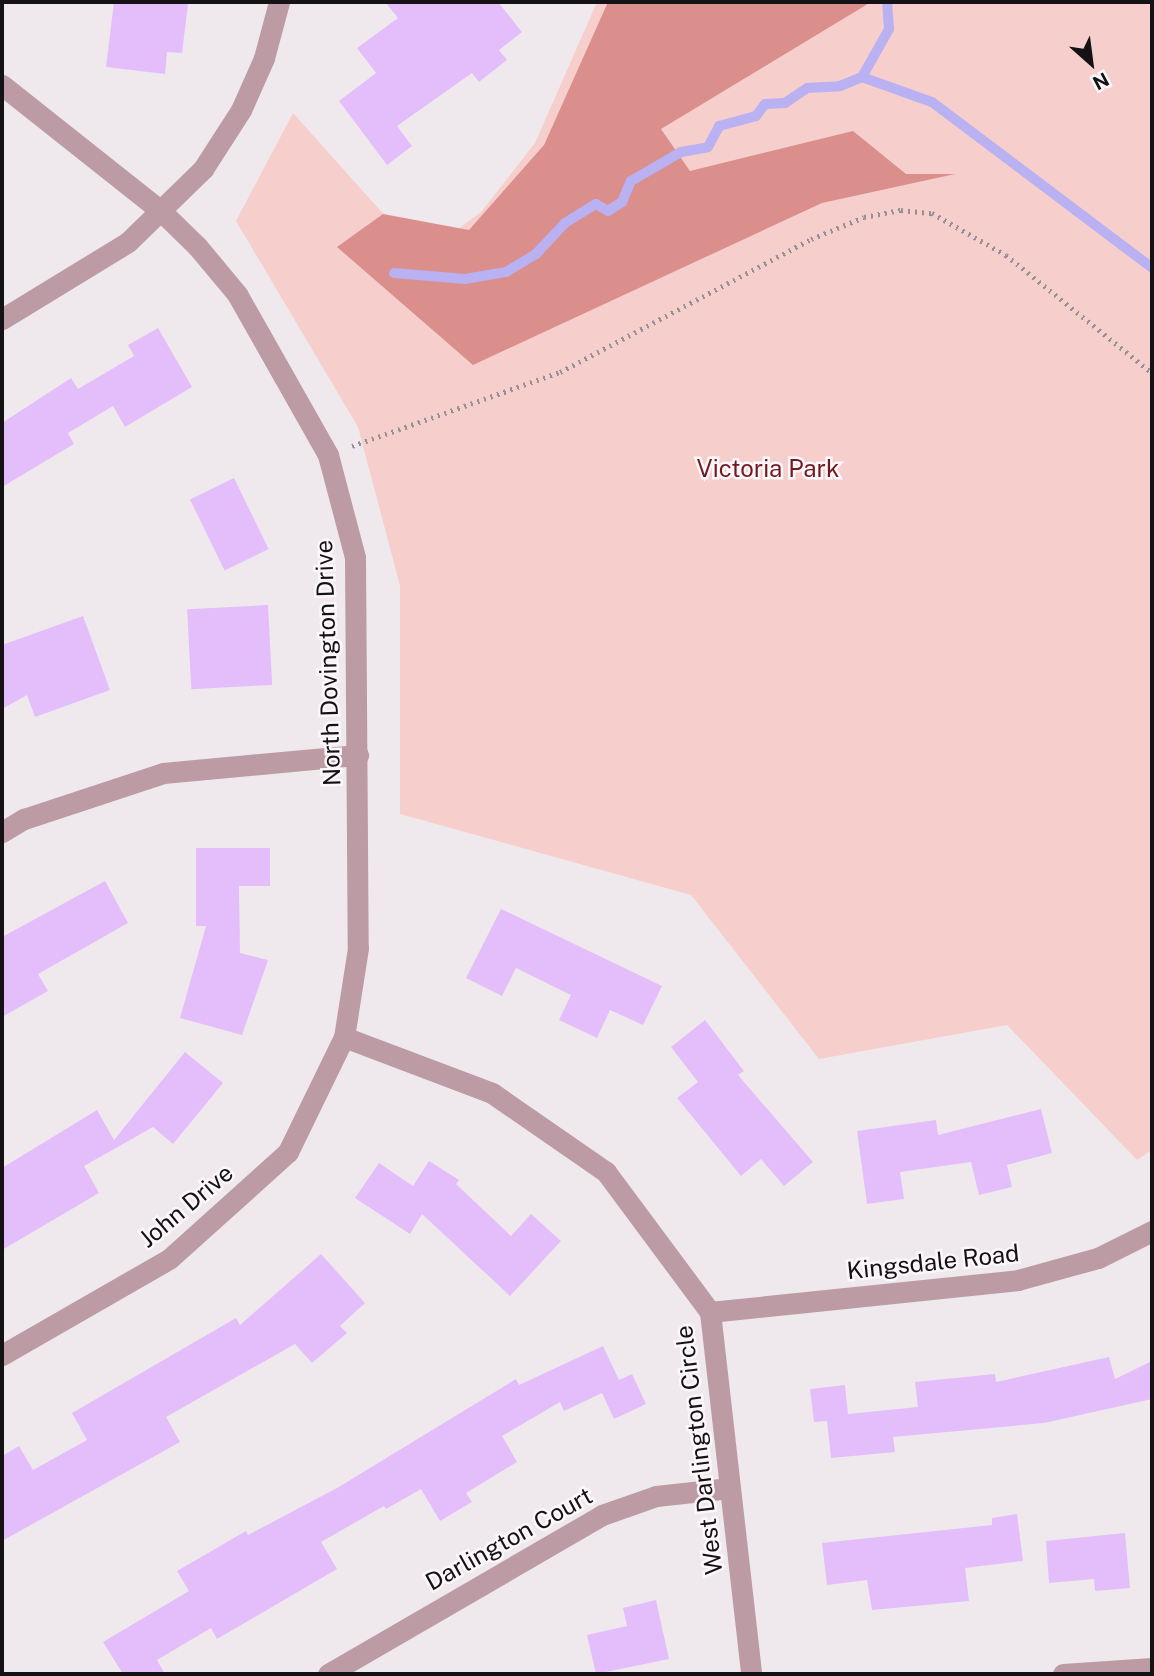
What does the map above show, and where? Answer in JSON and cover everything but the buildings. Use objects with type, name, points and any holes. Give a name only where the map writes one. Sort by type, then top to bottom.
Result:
[{"type":"street","points":[[2,319],[112,253],[162,212],[225,138],[264,58],[279,2]]},
{"type":"street","name":"North Dovington Drive","points":[[2,85],[162,212],[237,295],[328,455],[355,557],[358,948],[344,1037]]},
{"type":"street","points":[[2,832],[24,819],[163,773],[358,755]]},
{"type":"street","name":"West Darlington Circle","points":[[344,1037],[492,1093],[606,1172],[710,1312],[751,1674]]},
{"type":"street","name":"John Drive","points":[[2,1355],[169,1259],[288,1152],[344,1037]]},
{"type":"street","name":"Kingsdale Road","points":[[710,1312],[1018,1280],[1098,1258],[1152,1231]]},
{"type":"street","name":"Darlington Court","points":[[328,1674],[601,1516],[656,1496],[730,1488]]},
{"type":"street","points":[[1063,1674],[1152,1668]]},
{"type":"path","points":[[328,455],[560,372],[811,239],[864,217],[901,210],[932,213],[1006,255],[1152,373]]},
{"type":"green space","name":"Victoria Park","points":[[597,2],[1152,2],[1152,1150],[1137,1160],[1007,1025],[819,1059],[691,895],[400,814],[400,586],[358,427],[236,221],[293,113],[421,256],[481,212],[535,143]]},
{"type":"shaded area","points":[[608,2],[871,2],[661,129],[690,171],[853,131],[906,174],[955,174],[822,203],[473,365],[337,247],[383,214],[469,230],[544,145]]},
{"type":"waterway","points":[[394,273],[465,279],[506,272],[536,254],[565,223],[596,204],[608,211],[622,202],[631,181],[681,152],[708,147],[719,126],[756,116],[765,104],[785,103],[807,88],[840,86],[862,77],[889,29],[887,2]]},
{"type":"waterway","points":[[862,77],[932,102],[1152,268]]}]
